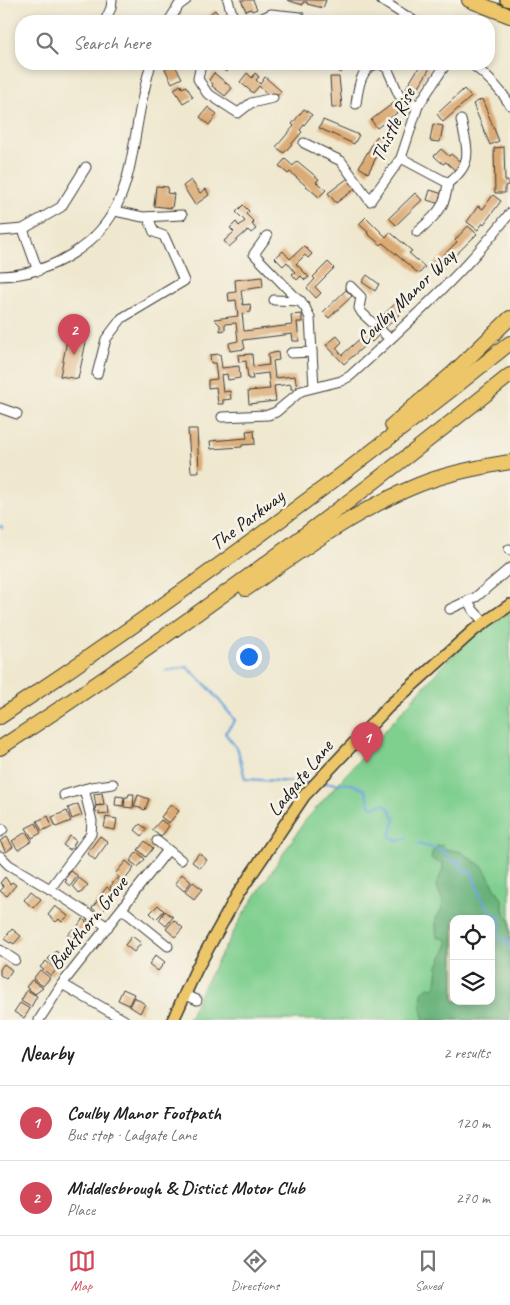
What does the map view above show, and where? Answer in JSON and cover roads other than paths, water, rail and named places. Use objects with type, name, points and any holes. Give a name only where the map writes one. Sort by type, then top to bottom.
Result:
[{"type":"highway","points":[[470,0],[510,16]]},
{"type":"highway","points":[[301,505],[357,453],[410,411],[510,318]]},
{"type":"highway","name":"The Parkway","points":[[0,717],[110,643],[219,566],[359,463],[510,344]]},
{"type":"highway","points":[[0,748],[167,634],[349,502],[510,375]]},
{"type":"highway","points":[[167,634],[218,609],[329,533],[389,498],[419,484],[448,475],[477,467],[510,462]]},
{"type":"main road","points":[[506,0],[510,2]]},
{"type":"main road","name":"Ladgate Lane","points":[[173,1020],[184,994],[238,894],[304,796],[388,707],[474,630],[510,605]]},
{"type":"street","points":[[108,15],[112,0]]},
{"type":"street","points":[[228,0],[234,15]]},
{"type":"street","points":[[381,0],[405,15]]},
{"type":"street","points":[[172,15],[179,2]]},
{"type":"street","points":[[0,276],[38,271],[57,264],[79,250],[98,234],[115,211],[126,185],[150,70]]},
{"type":"street","points":[[200,70],[198,79],[207,93],[238,113],[251,103],[273,98]]},
{"type":"street","points":[[356,104],[360,81],[367,70]]},
{"type":"street","points":[[388,70],[399,95],[418,106]]},
{"type":"street","name":"Thistle Rise","points":[[304,143],[341,161],[370,201],[401,158],[418,106],[442,70]]},
{"type":"street","points":[[479,70],[491,80],[510,105]]},
{"type":"street","points":[[448,183],[466,165],[468,152],[461,120]]},
{"type":"street","points":[[401,158],[448,183]]},
{"type":"street","points":[[0,230],[24,229],[61,207],[86,167]]},
{"type":"street","points":[[417,232],[440,211],[447,198],[448,183]]},
{"type":"street","points":[[115,211],[143,217],[182,215]]},
{"type":"street","name":"Coulby Manor Way","points":[[222,417],[268,415],[276,412],[301,391],[341,381],[350,376],[415,316],[493,235],[510,213]]},
{"type":"street","points":[[97,374],[106,339],[122,318],[184,281],[164,236],[154,232],[148,217]]},
{"type":"street","points":[[24,229],[38,271]]},
{"type":"street","points":[[267,236],[254,254],[301,301],[310,318],[314,387]]},
{"type":"street","points":[[350,286],[361,297],[360,308],[362,313],[390,339]]},
{"type":"street","points":[[274,300],[301,301]]},
{"type":"street","points":[[291,353],[312,352]]},
{"type":"street","points":[[0,408],[17,414]]},
{"type":"street","points":[[450,609],[481,593],[510,568]]},
{"type":"street","points":[[468,601],[473,610],[485,623]]},
{"type":"street","points":[[64,796],[84,789],[113,784]]},
{"type":"street","points":[[50,889],[91,834],[92,821],[84,789]]},
{"type":"street","points":[[157,841],[182,860]]},
{"type":"street","name":"Buckthorn Grove","points":[[39,1020],[62,984],[168,850]]},
{"type":"street","points":[[0,856],[10,865],[108,927]]},
{"type":"street","points":[[122,909],[168,946]]},
{"type":"street","points":[[0,951],[15,960]]},
{"type":"street","points":[[62,984],[124,1020]]},
{"type":"street","points":[[184,994],[197,1000]]},
{"type":"waterway","points":[[166,671],[187,667],[209,688],[235,720],[225,733],[238,750],[245,779],[311,783]]},
{"type":"waterway","points":[[322,783],[352,784],[365,790],[370,805],[373,807],[383,804],[388,807],[395,819],[390,836],[397,841],[407,838]]},
{"type":"waterway","points":[[418,844],[444,851],[452,862],[462,861],[460,867],[463,870],[472,872],[485,903],[499,917],[501,923],[498,933],[500,939],[503,941],[508,939],[510,949]]},
{"type":"place","name":"Middlesbrough & Distict Motor Club","points":[[74,355]]},
{"type":"place","name":"Coulby Manor Footpath","points":[[367,763]]}]
